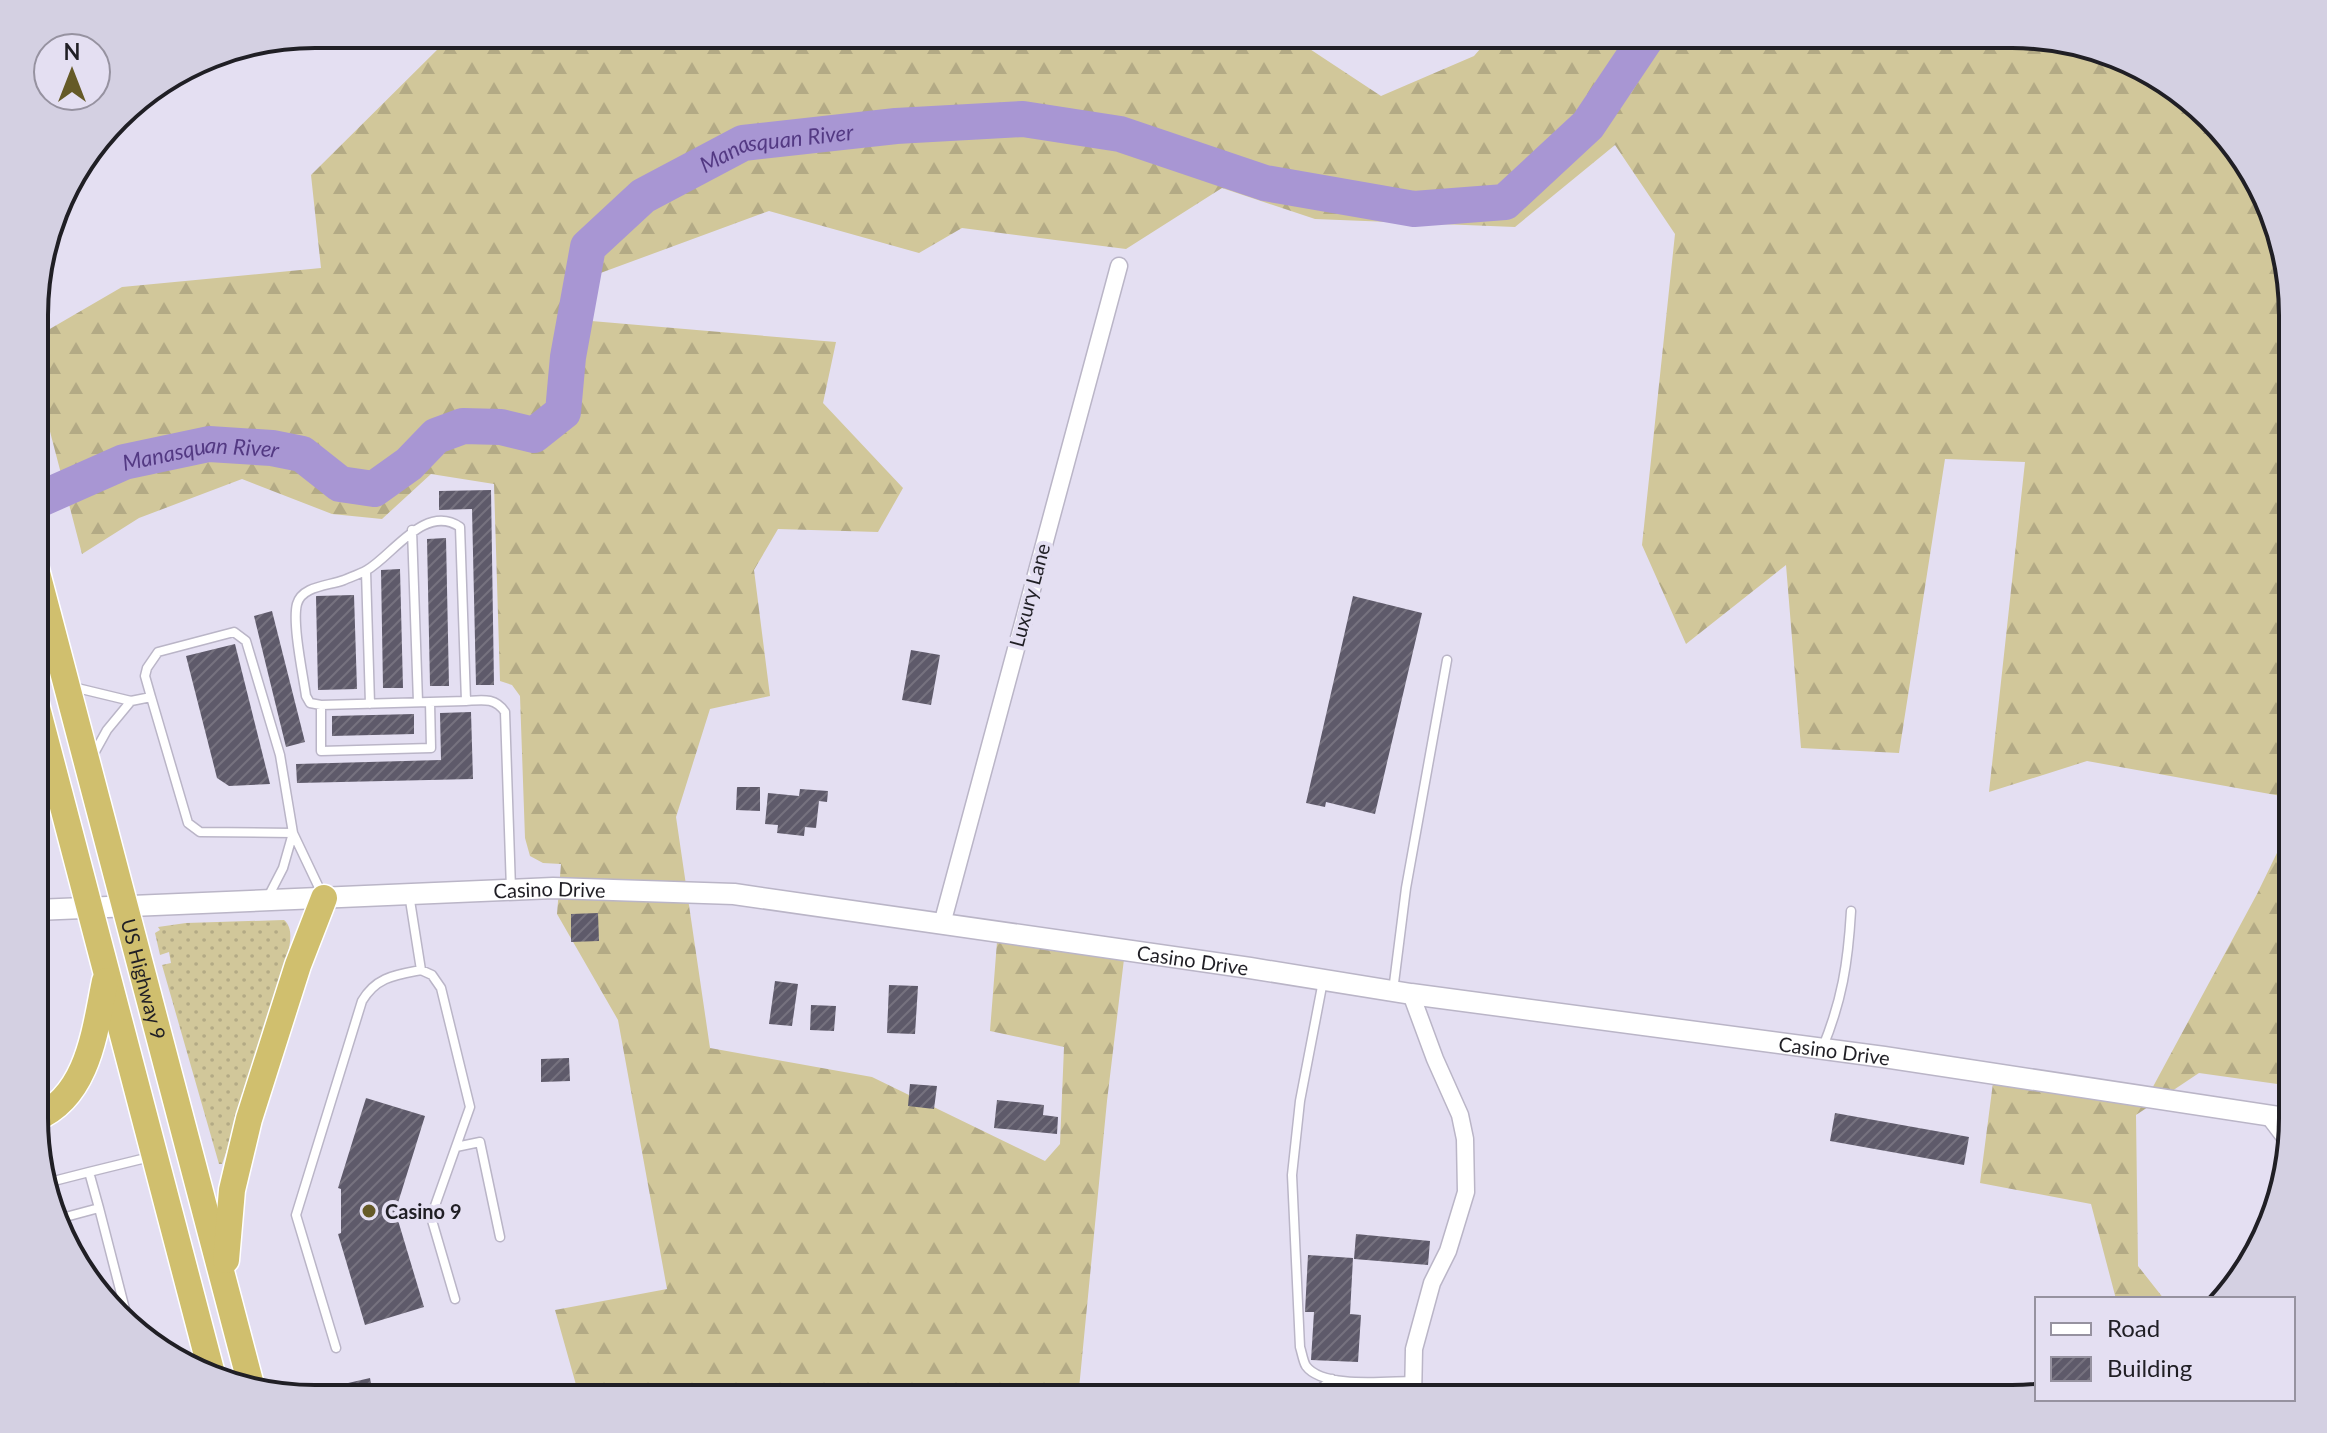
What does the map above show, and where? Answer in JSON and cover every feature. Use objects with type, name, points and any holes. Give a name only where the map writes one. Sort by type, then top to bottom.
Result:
[{"type":"highway","name":"US Highway 9","points":[[48,612],[249,1377]]},
{"type":"highway","name":"US Highway 9","points":[[48,750],[209,1363]]},
{"type":"highway","points":[[225,1280],[232,1190],[249,1119],[298,965],[324,898]]},
{"type":"highway","points":[[48,1110],[61,1101],[84,1070],[107,973]]},
{"type":"street","name":"Luxury Lane","points":[[942,924],[1119,266]]},
{"type":"street","name":"Casino Drive","points":[[48,910],[511,889],[584,888],[734,894],[2278,1117]]},
{"type":"street","points":[[1402,992],[1460,1115],[1465,1139],[1466,1192],[1462,1212],[1432,1283],[1414,1349],[1413,1384]]},
{"type":"lane","points":[[466,701],[460,527],[452,522],[436,522],[412,530],[366,571],[331,585],[314,588],[304,593],[297,604],[296,621],[306,696],[310,703],[321,705],[370,704],[418,702],[466,701],[489,700],[499,704],[505,712],[511,889]]},
{"type":"lane","points":[[412,530],[418,702]]},
{"type":"lane","points":[[366,571],[370,704]]},
{"type":"lane","points":[[293,833],[200,832],[188,823],[145,676],[158,652],[234,632],[246,641],[280,755],[293,833],[324,898]]},
{"type":"lane","points":[[1402,992],[1406,888],[1447,660]]},
{"type":"lane","points":[[68,686],[131,701],[151,697]]},
{"type":"lane","points":[[87,765],[107,730],[131,701]]},
{"type":"lane","points":[[321,705],[321,751],[431,748],[430,702]]},
{"type":"lane","points":[[266,901],[283,868],[293,833]]},
{"type":"lane","points":[[409,893],[421,970]]},
{"type":"lane","points":[[1822,1049],[1836,1015],[1845,980],[1851,911]]},
{"type":"lane","points":[[336,1348],[296,1215],[362,1001],[371,986],[386,977],[421,970],[432,975],[441,988],[470,1107],[431,1217],[455,1299]]},
{"type":"lane","points":[[1324,979],[1300,1101],[1292,1175],[1300,1347],[1307,1367],[1323,1377],[1347,1381],[1413,1381]]},
{"type":"lane","points":[[2263,1115],[2278,1135]]},
{"type":"lane","points":[[456,1147],[480,1142],[500,1237]]},
{"type":"lane","points":[[56,1180],[156,1156]]},
{"type":"lane","points":[[89,1172],[124,1304]]},
{"type":"lane","points":[[67,1217],[99,1208]]},
{"type":"lane","points":[[1326,1384],[1332,1379]]},
{"type":"green space","points":[[439,48],[1308,48],[1381,96],[1474,56],[1481,48],[2012,48],[2047,50],[2098,62],[2160,93],[2188,114],[2213,139],[2243,182],[2259,213],[2270,246],[2278,298],[2278,795],[2087,761],[1989,792],[2025,462],[1945,459],[1899,753],[1801,748],[1786,565],[1686,644],[1642,545],[1675,234],[1615,145],[1515,227],[1315,219],[1222,188],[1126,249],[962,228],[919,253],[769,211],[595,275],[568,319],[836,342],[823,403],[903,488],[878,532],[778,529],[754,570],[770,696],[710,709],[676,817],[710,1048],[872,1077],[1045,1161],[1060,1144],[1064,1047],[990,1031],[997,942],[1124,959],[1079,1385],[576,1385],[555,1310],[667,1289],[618,1020],[557,914],[561,864],[543,863],[530,856],[525,838],[520,696],[512,685],[500,681],[494,484],[431,474],[382,519],[332,514],[242,479],[139,518],[82,554],[48,424],[48,330],[122,287],[321,268],[311,175]]},
{"type":"green space","points":[[2278,851],[2278,1084],[2199,1073],[2136,1115],[2138,1266],[2162,1297],[2115,1297],[2091,1204],[1980,1183],[1994,1075],[2148,1096]]},
{"type":"green space","points":[[284,920],[290,932],[287,957],[229,1144],[222,1164],[219,1164],[162,965],[171,963],[169,952],[160,955],[155,933],[160,930],[158,927],[186,923]]},
{"type":"building","points":[[491,490],[494,685],[476,685],[472,509],[439,510],[439,491]]},
{"type":"building","points":[[446,538],[449,686],[430,686],[427,539]]},
{"type":"building","points":[[400,569],[403,688],[383,688],[381,570]]},
{"type":"building","points":[[354,595],[357,689],[318,690],[316,596]]},
{"type":"building","points":[[1353,596],[1422,613],[1375,814],[1326,802],[1325,807],[1306,803]]},
{"type":"building","points":[[272,611],[305,742],[286,747],[254,616]]},
{"type":"building","points":[[235,644],[270,784],[229,786],[217,778],[186,656]]},
{"type":"building","points":[[911,650],[940,655],[931,705],[902,700]]},
{"type":"building","points":[[471,712],[473,779],[297,783],[296,764],[441,760],[440,713]]},
{"type":"building","points":[[414,714],[414,734],[332,736],[332,716]]},
{"type":"building","points":[[737,787],[760,787],[760,811],[736,810]]},
{"type":"building","points":[[800,789],[828,791],[827,802],[819,801],[816,828],[805,827],[804,836],[777,833],[778,825],[765,824],[768,793],[799,796]]},
{"type":"building","points":[[598,913],[599,941],[571,942],[571,914]]},
{"type":"building","points":[[775,981],[798,984],[792,1026],[769,1024]]},
{"type":"building","points":[[889,985],[918,986],[915,1034],[887,1033]]},
{"type":"building","points":[[811,1005],[836,1006],[834,1031],[810,1030]]},
{"type":"building","points":[[569,1058],[570,1081],[541,1082],[541,1059]]},
{"type":"building","points":[[910,1084],[937,1086],[934,1109],[908,1106]]},
{"type":"building","name":"Casino 9","points":[[366,1098],[425,1116],[397,1206],[397,1217],[424,1307],[365,1325],[338,1234],[341,1233],[341,1189],[338,1188]]},
{"type":"building","points":[[997,1100],[1044,1105],[1043,1115],[1058,1117],[1057,1134],[994,1128]]},
{"type":"building","points":[[1835,1113],[1969,1137],[1964,1165],[1830,1141]]},
{"type":"building","points":[[1356,1234],[1430,1241],[1428,1265],[1354,1259]]},
{"type":"building","points":[[1308,1255],[1353,1258],[1350,1314],[1361,1315],[1358,1362],[1311,1360],[1314,1312],[1305,1312]]},
{"type":"building","points":[[370,1378],[371,1385],[339,1385]]},
{"type":"waterway","name":"Manasquan River","points":[[48,496],[124,462],[209,444],[272,448],[302,454],[340,484],[374,489],[409,464],[436,436],[463,426],[501,427],[534,435],[563,412],[568,357],[588,247],[643,196],[743,143],[896,126],[1023,119],[1120,134],[1265,183],[1414,209],[1505,202],[1588,125],[1640,48]]},
{"type":"place","name":"Casino 9","points":[[369,1211]]}]
